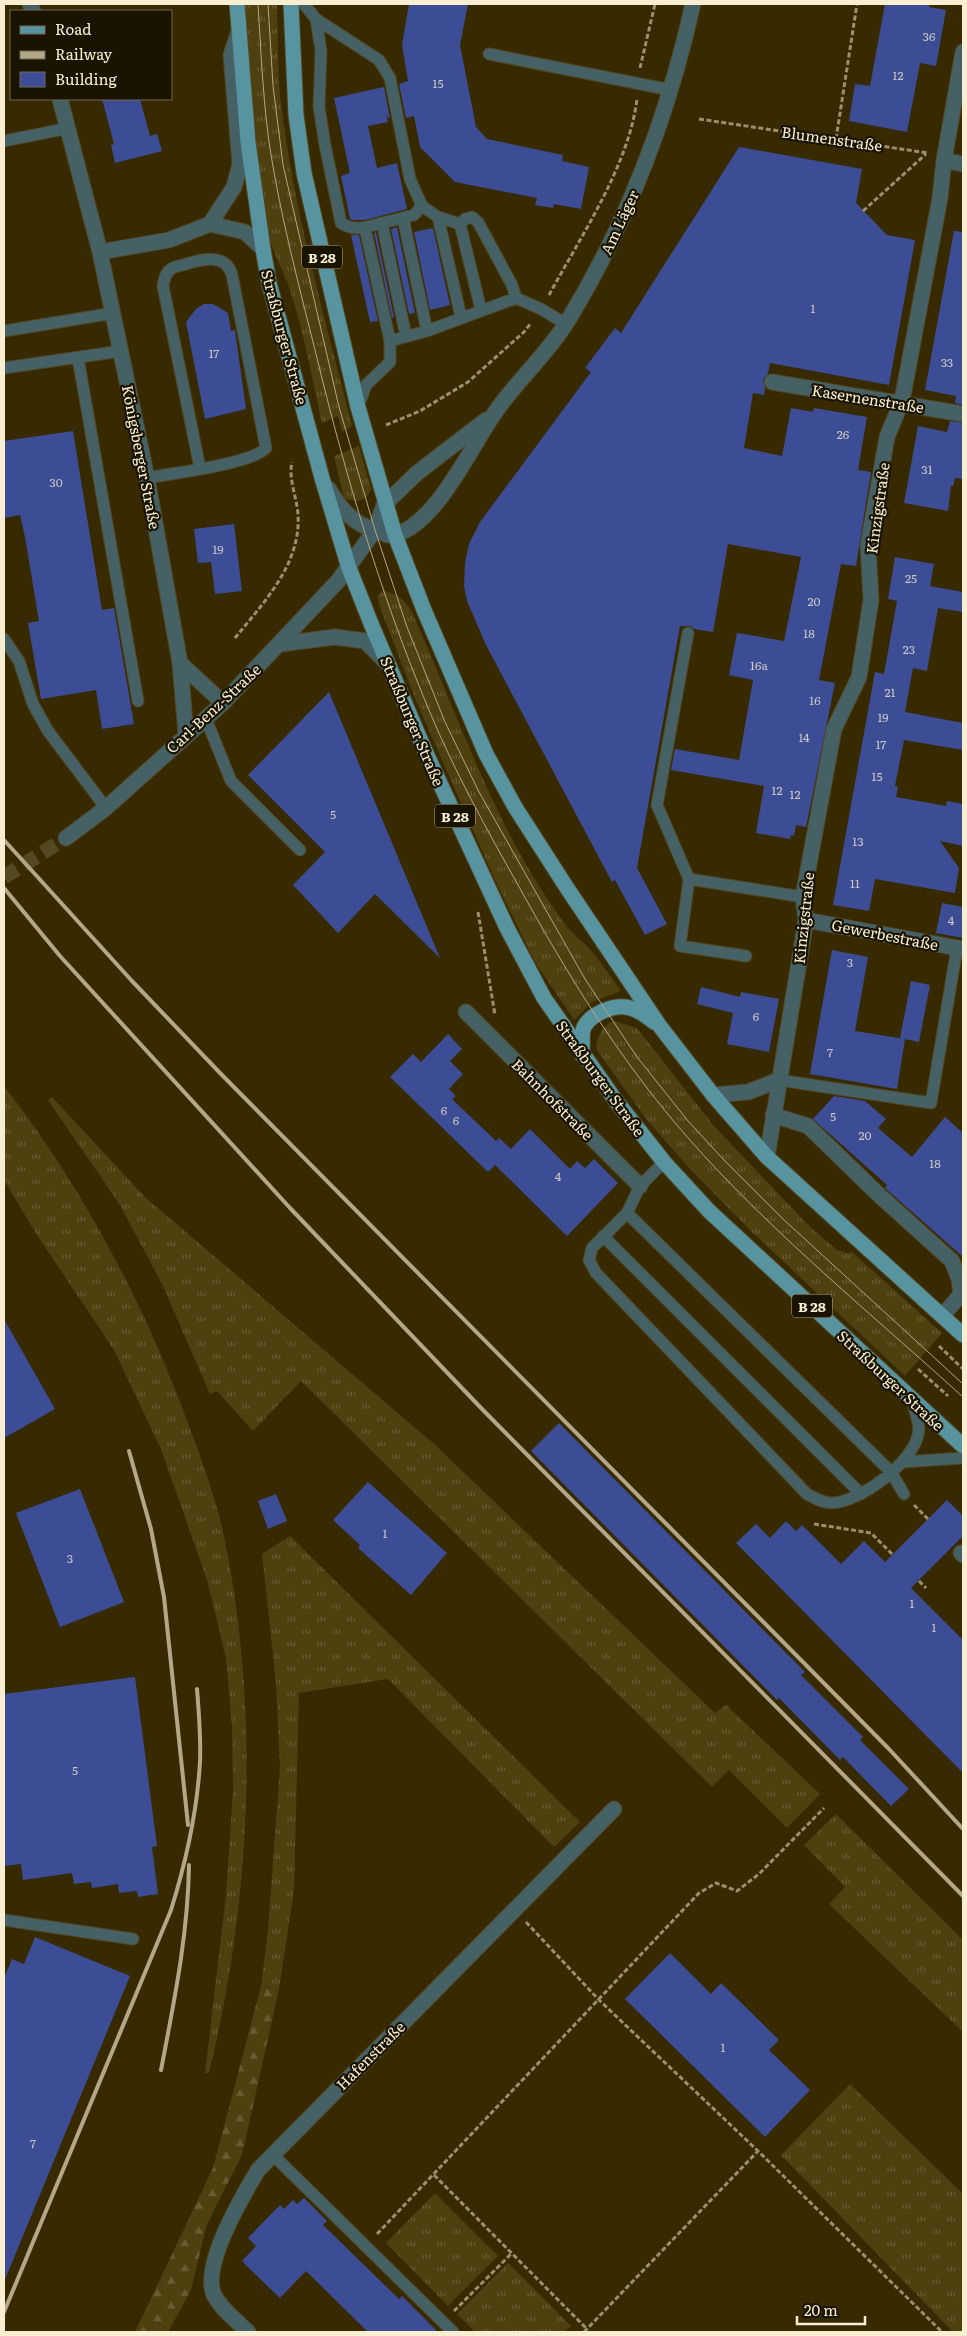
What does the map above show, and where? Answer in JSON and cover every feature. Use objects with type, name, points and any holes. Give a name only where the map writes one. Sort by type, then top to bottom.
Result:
[{"type":"main road","name":"Straßburger Straße","points":[[237,4],[248,142],[269,283],[322,478],[349,568],[426,753],[507,928],[544,998],[616,1101],[664,1162],[709,1211],[963,1446]]},
{"type":"main road","name":"B 28","points":[[291,4],[296,115],[304,173],[358,407],[384,505],[394,535],[486,754],[511,800],[567,888],[659,1025],[713,1095],[767,1157],[963,1334]]},
{"type":"main road","points":[[582,1054],[583,1028],[595,1015],[604,1011],[624,1006],[640,1012],[659,1025]]},
{"type":"street","name":"Am Läger","points":[[394,535],[410,526],[437,505],[493,415],[566,324],[605,254],[647,163],[671,90],[694,4]]},
{"type":"street","points":[[210,224],[234,187],[240,164],[231,54],[238,34]]},
{"type":"street","name":"Kinzigstraße","points":[[767,1157],[806,920],[803,897],[834,728],[859,678],[870,600],[868,545],[887,437],[901,403],[940,198],[944,160],[963,52]]},
{"type":"street","name":"Königsberger Straße","points":[[60,100],[100,252],[148,478],[180,663],[186,734]]},
{"type":"street","points":[[944,160],[963,164]]},
{"type":"street","points":[[100,252],[169,240],[210,224],[245,232],[263,249]]},
{"type":"street","name":"Kasernenstraße","points":[[772,382],[963,414]]},
{"type":"street","name":"Am Läger","points":[[384,505],[417,473],[493,415]]},
{"type":"street","points":[[322,478],[341,509],[364,527],[394,535]]},
{"type":"street","name":"Carl-Benz-Straße","points":[[66,838],[106,808],[186,734],[206,719],[280,644],[349,568],[374,530],[384,505]]},
{"type":"street","points":[[280,644],[335,637],[365,641],[391,668]]},
{"type":"street","points":[[180,663],[223,703]]},
{"type":"street","name":"Gewerbestraße","points":[[806,920],[960,949]]},
{"type":"street","name":"Bahnhofstraße","points":[[466,1012],[640,1186]]},
{"type":"street","points":[[713,1095],[748,1092],[779,1080]]},
{"type":"street","points":[[773,1115],[808,1126],[952,1262],[962,1293],[943,1315]]},
{"type":"street","name":"Hafenstraße","points":[[248,2332],[221,2305],[213,2294],[212,2276],[220,2244],[258,2170],[614,1809]]},
{"type":"lane","points":[[304,4],[316,19],[379,60],[390,78],[410,179],[422,206],[438,217],[460,224]]},
{"type":"lane","points":[[316,19],[320,51],[319,107],[341,223],[350,229],[365,228],[414,215],[422,206]]},
{"type":"lane","points":[[489,54],[671,90]]},
{"type":"lane","points":[[4,142],[69,128]]},
{"type":"lane","points":[[438,217],[461,317]]},
{"type":"lane","points":[[460,224],[465,219],[472,217],[478,222],[512,285],[516,298]]},
{"type":"lane","points":[[403,218],[427,331]]},
{"type":"lane","points":[[382,223],[406,336]]},
{"type":"lane","points":[[460,224],[481,310]]},
{"type":"lane","points":[[358,407],[366,385],[390,362],[390,341],[365,228]]},
{"type":"lane","points":[[148,478],[200,468],[251,458],[262,453],[266,448],[232,275],[230,268],[224,261],[214,259],[171,269],[165,275],[163,286],[200,468]]},
{"type":"lane","points":[[390,341],[427,331],[516,298],[542,309],[566,324]]},
{"type":"lane","points":[[4,331],[114,313]]},
{"type":"lane","points":[[4,368],[120,350]]},
{"type":"lane","points":[[78,358],[138,700]]},
{"type":"lane","points":[[688,632],[657,805],[689,878],[680,946],[746,956]]},
{"type":"lane","points":[[4,639],[20,660],[33,704],[48,731],[106,808]]},
{"type":"lane","points":[[206,719],[231,781],[300,850]]},
{"type":"lane","points":[[689,878],[803,897]]},
{"type":"lane","points":[[779,1080],[930,1103],[960,949]]},
{"type":"lane","points":[[664,1162],[640,1186],[627,1212],[592,1248],[589,1260],[596,1273],[807,1494],[820,1501],[830,1503],[847,1501],[860,1494],[903,1462],[913,1450],[919,1433],[911,1398]]},
{"type":"lane","points":[[627,1212],[891,1472],[904,1494]]},
{"type":"lane","points":[[603,1236],[860,1494]]},
{"type":"lane","points":[[903,1462],[963,1458]]},
{"type":"lane","points":[[4,1920],[132,1940]]},
{"type":"lane","points":[[272,2154],[453,2332]]},
{"type":"path","points":[[386,425],[420,411],[468,382],[524,332],[542,309],[621,161],[635,116],[641,63],[655,4]]},
{"type":"path","points":[[836,139],[856,4]]},
{"type":"path","name":"Blumenstraße","points":[[699,119],[927,152],[944,160]]},
{"type":"path","points":[[863,210],[927,152]]},
{"type":"path","points":[[235,638],[279,582],[294,551],[298,517],[291,478],[292,462]]},
{"type":"path","points":[[477,907],[501,1047]]},
{"type":"path","points":[[939,1346],[963,1369]]},
{"type":"path","points":[[918,1369],[948,1396]]},
{"type":"path","points":[[814,1524],[871,1534],[892,1554]]},
{"type":"path","points":[[919,1581],[926,1588]]},
{"type":"path","points":[[364,2246],[434,2175],[699,1892],[716,1882],[737,1892],[759,1874],[824,1808]]},
{"type":"path","points":[[514,1910],[599,2000],[758,2151],[942,2332]]},
{"type":"path","points":[[584,2332],[758,2151]]},
{"type":"path","points":[[434,2175],[587,2328]]},
{"type":"path","points":[[443,2322],[512,2253]]},
{"type":"green space","points":[[245,4],[277,4],[279,78],[287,144],[311,265],[352,426],[342,432],[338,416],[322,423],[295,306],[267,230],[254,146]]},
{"type":"green space","points":[[359,446],[371,489],[364,499],[353,501],[344,498],[334,456]]},
{"type":"green space","points":[[383,591],[392,593],[400,598],[412,612],[498,812],[540,888],[567,927],[592,951],[621,991],[592,1002],[574,1020],[535,962],[495,880],[416,701],[379,605],[378,596]]},
{"type":"green space","points":[[614,1021],[637,1028],[714,1126],[810,1227],[837,1250],[846,1253],[852,1252],[942,1333],[905,1376],[752,1232],[689,1168],[647,1120],[596,1049],[601,1032]]},
{"type":"green space","points":[[4,1086],[33,1124],[60,1165],[110,1249],[132,1292],[172,1381],[214,1497],[222,1526],[236,1607],[243,1673],[246,1740],[246,1808],[242,1875],[234,1942],[223,2008],[209,2073],[205,2073],[226,1895],[233,1791],[232,1727],[226,1658],[207,1580],[161,1449],[114,1350],[35,1232],[4,1180]]},
{"type":"green space","points":[[52,1097],[145,1197],[434,1444],[715,1713],[726,1705],[820,1794],[787,1828],[729,1770],[712,1787],[301,1381],[253,1431],[217,1391],[210,1394],[162,1284],[120,1205],[48,1100]]},
{"type":"green space","points":[[290,1536],[580,1822],[554,1847],[388,1679],[299,1693],[294,1891],[279,1989],[261,1986],[268,1930],[280,1768],[276,1683],[262,1554]]},
{"type":"green space","points":[[836,1814],[963,1940],[963,2032],[829,1904],[845,1887],[804,1845]]},
{"type":"green space","points":[[261,1986],[279,1989],[242,2155],[207,2224],[191,2290],[168,2332],[135,2332],[213,2168]]},
{"type":"green space","points":[[850,2084],[963,2194],[963,2332],[953,2332],[781,2155]]},
{"type":"green space","points":[[435,2193],[498,2256],[448,2306],[386,2243]]},
{"type":"green space","points":[[508,2263],[571,2326],[564,2332],[475,2332],[457,2314]]},
{"type":"building","points":[[409,4],[468,4],[460,45],[476,127],[487,139],[563,155],[562,161],[589,167],[581,209],[554,204],[553,208],[535,205],[537,198],[455,182],[420,147],[414,116],[406,118],[399,84],[408,81],[402,45]]},
{"type":"building","points":[[885,4],[930,4],[929,7],[946,10],[936,66],[920,63],[907,132],[849,121],[855,84],[870,86]]},
{"type":"building","points":[[384,87],[390,119],[386,115],[388,122],[368,126],[377,168],[397,163],[407,209],[365,220],[353,220],[350,219],[341,176],[350,173],[334,98]]},
{"type":"building","points":[[102,100],[140,100],[150,136],[157,134],[162,151],[115,163],[111,145],[114,144]]},
{"type":"building","points":[[739,147],[862,169],[856,203],[887,235],[915,240],[889,385],[770,363],[768,374],[763,380],[764,395],[753,393],[744,448],[782,456],[791,408],[813,412],[814,408],[867,417],[858,470],[871,472],[856,566],[841,564],[819,680],[835,683],[806,827],[796,825],[794,836],[791,835],[790,839],[756,833],[764,786],[671,770],[675,749],[739,760],[753,680],[729,675],[737,633],[784,641],[801,557],[728,544],[713,632],[694,629],[690,626],[680,626],[637,868],[667,924],[645,935],[615,880],[612,882],[486,645],[467,601],[464,586],[465,563],[469,544],[480,522],[591,372],[585,368],[615,328],[621,333]]},
{"type":"building","points":[[397,227],[415,313],[409,314],[391,229]]},
{"type":"building","points":[[433,228],[450,305],[430,310],[414,232]]},
{"type":"building","points":[[954,231],[963,232],[963,405],[955,403],[956,396],[925,390]]},
{"type":"building","points":[[376,232],[394,317],[392,318],[374,233]]},
{"type":"building","points":[[351,235],[359,235],[378,321],[370,322]]},
{"type":"building","points":[[204,304],[213,304],[228,313],[231,331],[235,330],[246,409],[205,419],[186,322],[196,309]]},
{"type":"building","points":[[950,421],[963,423],[963,479],[955,478],[953,486],[951,486],[948,511],[904,503],[918,426],[947,432]]},
{"type":"building","points":[[73,431],[102,610],[114,608],[134,724],[102,729],[96,690],[41,699],[28,623],[39,621],[25,537],[20,515],[4,518],[4,441]]},
{"type":"building","points":[[234,524],[242,591],[215,594],[211,562],[198,563],[194,529]]},
{"type":"building","points":[[895,557],[934,564],[930,586],[963,592],[963,612],[938,608],[927,671],[913,668],[905,712],[963,723],[963,750],[904,740],[895,786],[898,787],[896,797],[946,806],[947,801],[963,804],[963,846],[940,841],[959,868],[955,893],[875,879],[869,911],[833,905],[875,672],[884,674],[897,601],[888,599]]},
{"type":"building","points":[[329,692],[440,958],[375,894],[338,933],[293,885],[325,852],[248,775]]},
{"type":"building","points":[[942,903],[963,907],[963,938],[936,933]]},
{"type":"building","points":[[832,950],[868,957],[855,1031],[905,1039],[897,1089],[810,1074]]},
{"type":"building","points":[[911,981],[930,985],[919,1042],[900,1038]]},
{"type":"building","points":[[701,987],[740,997],[741,992],[779,999],[769,1052],[727,1044],[733,1013],[697,1004]]},
{"type":"building","points":[[448,1034],[462,1049],[450,1061],[463,1074],[449,1089],[456,1096],[452,1099],[496,1141],[499,1138],[511,1149],[530,1129],[570,1169],[577,1161],[585,1168],[594,1159],[618,1183],[567,1236],[495,1165],[488,1172],[390,1077],[413,1054],[421,1062]]},
{"type":"building","points":[[834,1096],[865,1101],[886,1119],[878,1128],[912,1157],[945,1117],[963,1133],[963,1257],[885,1188],[887,1185],[813,1119]]},
{"type":"building","points":[[4,1319],[55,1409],[4,1438]]},
{"type":"building","points":[[559,1423],[805,1672],[801,1675],[863,1737],[860,1740],[909,1789],[891,1806],[843,1757],[840,1760],[779,1698],[777,1700],[531,1451]]},
{"type":"building","points":[[368,1482],[447,1553],[411,1595],[358,1548],[360,1545],[333,1520]]},
{"type":"building","points":[[80,1489],[124,1602],[60,1627],[16,1513]]},
{"type":"building","points":[[276,1494],[287,1521],[268,1529],[258,1501]]},
{"type":"building","points":[[947,1500],[963,1516],[963,1536],[911,1588],[963,1640],[963,1773],[736,1543],[756,1524],[770,1538],[786,1521],[796,1531],[802,1525],[841,1564],[864,1541],[885,1562]]},
{"type":"building","points":[[135,1677],[157,1846],[152,1847],[158,1894],[138,1897],[137,1891],[119,1893],[118,1884],[92,1888],[91,1882],[74,1884],[72,1873],[23,1880],[21,1864],[4,1866],[4,1694]]},
{"type":"building","points":[[35,1937],[130,1976],[4,2282],[4,1978],[12,1959],[24,1964]]},
{"type":"building","points":[[670,1953],[711,1994],[721,1983],[779,2040],[769,2050],[810,2090],[765,2137],[625,1999]]},
{"type":"building","points":[[304,2198],[327,2221],[323,2225],[399,2299],[402,2296],[438,2332],[368,2332],[306,2271],[280,2298],[242,2261],[256,2246],[248,2238],[280,2205],[284,2209],[293,2200],[297,2204]]},
{"type":"tunnel","points":[[4,877],[66,838]]},
{"type":"tram line","points":[[258,4],[262,76],[274,175],[328,402],[354,498],[384,592],[419,685],[459,776],[563,964],[614,1043],[671,1118],[704,1156],[775,1228],[963,1397]]},
{"type":"tram line","points":[[268,4],[273,86],[283,165],[339,407],[375,530],[407,627],[445,722],[479,792],[585,979],[637,1057],[688,1121],[783,1219],[963,1384]]},
{"type":"railway","points":[[4,840],[132,981],[221,1074],[889,1749],[963,1829]]},
{"type":"railway","points":[[4,888],[60,956],[290,1208],[481,1408],[963,1896]]},
{"type":"railway","points":[[129,1451],[151,1529],[164,1597],[188,1825]]},
{"type":"railway","points":[[4,2312],[171,1910],[186,1856],[199,1781],[200,1726],[197,1689]]},
{"type":"railway","points":[[161,2070],[183,1943],[189,1865]]}]
